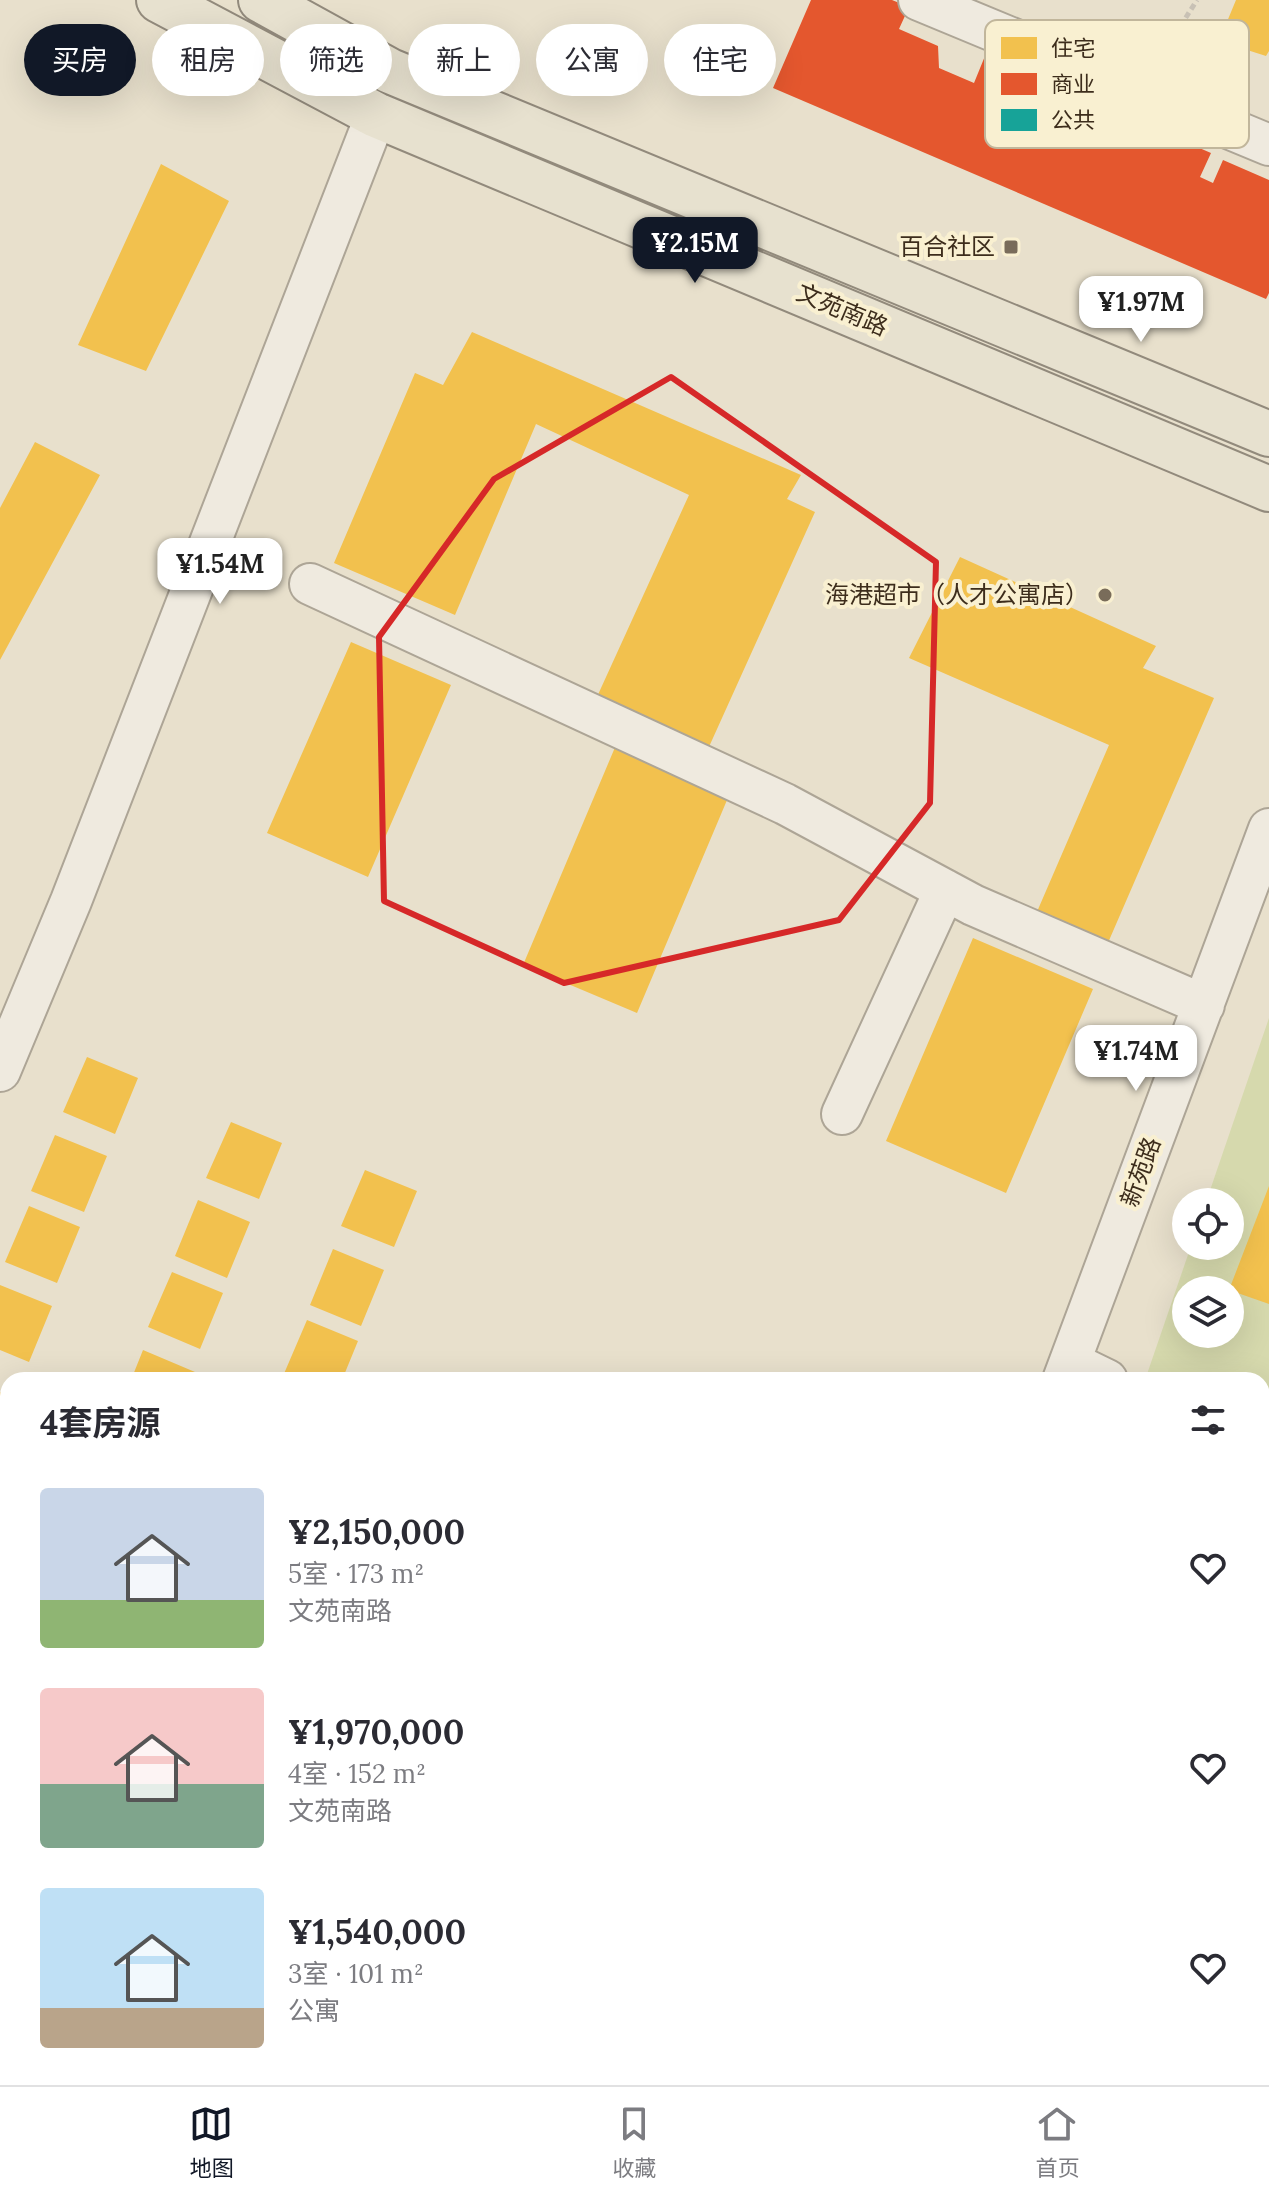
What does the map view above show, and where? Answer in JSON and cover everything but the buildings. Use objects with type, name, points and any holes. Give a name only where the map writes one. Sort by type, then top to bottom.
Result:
[{"type":"main road","name":"文苑南路","points":[[159,0],[376,115],[1269,489]]},
{"type":"main road","name":"文苑南路","points":[[261,0],[390,71],[1269,434]]},
{"type":"street","points":[[919,0],[985,27]]},
{"type":"street","points":[[0,1071],[71,901],[376,115]]},
{"type":"street","points":[[1249,137],[1269,145]]},
{"type":"street","points":[[310,584],[785,804],[973,905],[1204,1005]]},
{"type":"street","name":"新苑路","points":[[1066,1371],[1269,829]]},
{"type":"street","points":[[842,1114],[945,890]]},
{"type":"path","points":[[1184,20],[1197,0]]},
{"type":"highlighted area","points":[[671,377],[936,562],[930,803],[839,920],[564,983],[384,901],[379,637],[494,479]]},
{"type":"green space","points":[[1269,1018],[1269,1372],[1148,1372],[1172,1301],[1172,1348],[1244,1348],[1244,1276],[1181,1276],[1186,1260],[1244,1260],[1244,1188],[1211,1188]]},
{"type":"place","name":"百合社区","points":[[1011,247]]},
{"type":"place","name":"海港超市（人才公寓店）","points":[[1105,595]]}]
